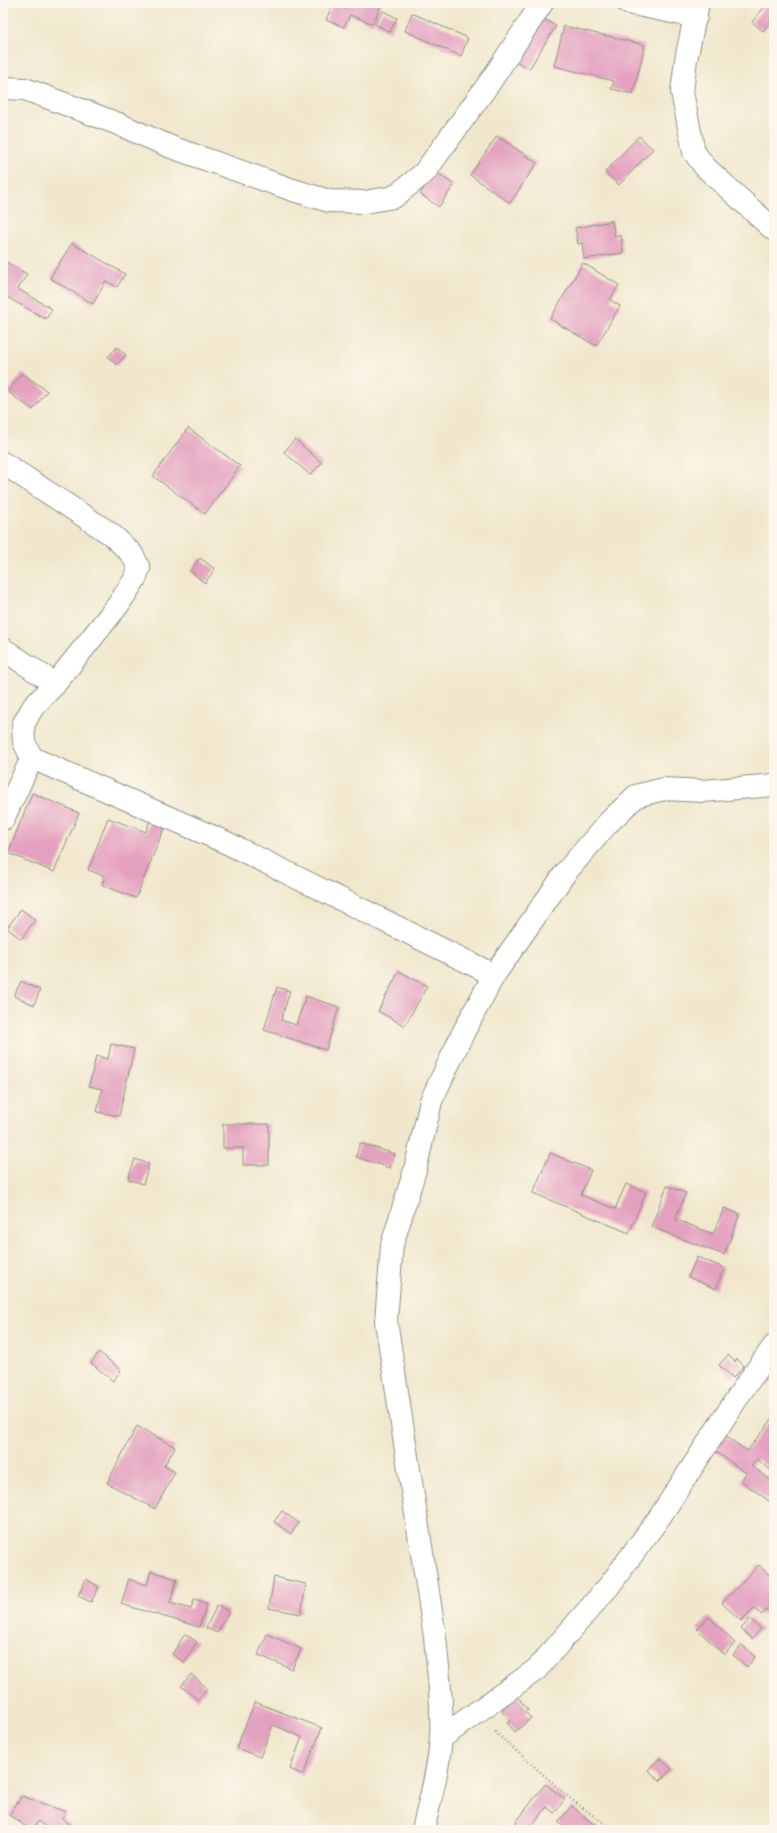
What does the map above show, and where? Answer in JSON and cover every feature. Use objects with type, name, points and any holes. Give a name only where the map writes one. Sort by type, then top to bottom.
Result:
[{"type":"street","points":[[3,88],[25,89],[116,123],[171,147],[293,190],[329,201],[365,202],[394,197],[424,173],[490,82],[542,3]]},
{"type":"street","points":[[628,3],[697,10],[686,59],[682,92],[694,152],[705,167],[774,230]]},
{"type":"street","points":[[3,463],[110,534],[132,554],[139,568],[135,580],[118,605],[33,708],[22,725],[24,742],[32,758],[225,842],[494,975]]},
{"type":"street","points":[[3,649],[54,684]]},
{"type":"street","points":[[3,819],[32,758]]},
{"type":"street","points":[[422,1830],[433,1788],[441,1738],[439,1685],[435,1637],[386,1321],[392,1245],[414,1170],[431,1101],[463,1033],[494,975],[566,872],[608,823],[636,796],[664,789],[703,791],[774,785]]},
{"type":"street","points":[[441,1738],[476,1715],[537,1669],[609,1586],[659,1518],[745,1386],[774,1346]]},
{"type":"path","points":[[476,1715],[572,1800],[613,1830]]},
{"type":"building","points":[[333,3],[382,3],[373,24],[350,15],[344,27],[326,20]]},
{"type":"building","points":[[768,3],[774,3],[774,18],[763,31],[752,22]]},
{"type":"building","points":[[383,11],[397,18],[390,32],[375,24]]},
{"type":"building","points":[[412,13],[468,38],[461,56],[405,31]]},
{"type":"building","points":[[536,14],[556,26],[529,69],[509,57]]},
{"type":"building","points":[[564,26],[645,45],[633,94],[611,89],[614,81],[554,66]]},
{"type":"building","points":[[497,136],[537,163],[510,203],[470,175]]},
{"type":"building","points":[[639,136],[653,149],[619,185],[605,172]]},
{"type":"building","points":[[436,172],[454,185],[439,207],[420,194]]},
{"type":"building","points":[[612,221],[615,237],[621,235],[623,253],[584,259],[582,243],[578,244],[575,228]]},
{"type":"building","points":[[72,243],[125,274],[117,287],[106,281],[93,304],[50,278]]},
{"type":"building","points":[[3,260],[27,274],[18,289],[52,309],[46,319],[3,295]]},
{"type":"building","points":[[583,263],[619,285],[610,300],[620,306],[596,346],[550,319]]},
{"type":"building","points":[[117,347],[126,355],[117,365],[108,357]]},
{"type":"building","points":[[22,373],[47,391],[33,410],[8,392]]},
{"type":"building","points":[[188,428],[240,466],[205,514],[153,476]]},
{"type":"building","points":[[295,439],[322,463],[310,475],[284,452]]},
{"type":"building","points":[[200,558],[215,569],[205,583],[190,571]]},
{"type":"building","points":[[32,793],[79,813],[54,872],[8,853]]},
{"type":"building","points":[[152,815],[167,821],[136,898],[102,885],[105,876],[88,870],[108,818],[146,832]]},
{"type":"building","points":[[21,909],[35,920],[21,939],[7,928]]},
{"type":"building","points":[[399,971],[427,986],[405,1026],[378,1011]]},
{"type":"building","points":[[21,981],[40,990],[34,1005],[14,996]]},
{"type":"building","points":[[277,987],[290,991],[281,1020],[296,1025],[306,996],[339,1007],[326,1050],[264,1030]]},
{"type":"building","points":[[111,1044],[134,1049],[119,1116],[97,1112],[102,1089],[89,1086],[96,1056],[108,1059]]},
{"type":"building","points":[[223,1124],[269,1124],[269,1165],[243,1165],[243,1148],[223,1148]]},
{"type":"building","points":[[360,1143],[395,1154],[390,1168],[356,1157]]},
{"type":"building","points":[[550,1153],[591,1170],[581,1195],[615,1209],[626,1184],[646,1192],[629,1233],[533,1193]]},
{"type":"building","points":[[135,1159],[149,1164],[143,1184],[128,1179]]},
{"type":"building","points":[[667,1186],[686,1193],[675,1219],[713,1234],[724,1208],[740,1214],[724,1255],[651,1227]]},
{"type":"building","points":[[697,1257],[724,1268],[716,1289],[688,1277]]},
{"type":"building","points":[[99,1352],[121,1370],[113,1381],[91,1363]]},
{"type":"building","points":[[728,1355],[735,1362],[737,1359],[744,1366],[733,1378],[719,1365]]},
{"type":"building","points":[[774,1417],[774,1473],[757,1459],[751,1466],[774,1482],[774,1500],[772,1503],[741,1481],[746,1473],[712,1449],[723,1434],[747,1451]]},
{"type":"building","points":[[137,1426],[175,1447],[164,1466],[175,1472],[155,1509],[107,1483]]},
{"type":"building","points":[[282,1511],[299,1523],[291,1534],[274,1522]]},
{"type":"building","points":[[759,1565],[774,1580],[774,1602],[762,1615],[754,1608],[741,1621],[722,1603]]},
{"type":"building","points":[[151,1571],[177,1579],[170,1603],[191,1609],[194,1599],[207,1603],[199,1627],[121,1604],[129,1579],[147,1585]]},
{"type":"building","points":[[274,1577],[306,1584],[301,1614],[269,1608]]},
{"type":"building","points":[[86,1579],[99,1587],[91,1602],[78,1596]]},
{"type":"building","points":[[217,1605],[229,1612],[217,1633],[206,1628]]},
{"type":"building","points":[[709,1617],[735,1643],[724,1655],[697,1629]]},
{"type":"building","points":[[750,1619],[761,1629],[752,1639],[741,1629]]},
{"type":"building","points":[[185,1634],[197,1642],[184,1662],[172,1654]]},
{"type":"building","points":[[267,1634],[301,1649],[292,1669],[258,1655]]},
{"type":"building","points":[[742,1645],[755,1657],[747,1667],[733,1655]]},
{"type":"building","points":[[191,1674],[207,1688],[198,1700],[181,1686]]},
{"type":"building","points":[[517,1696],[528,1710],[525,1712],[531,1718],[515,1732],[507,1723],[510,1721],[501,1710]]},
{"type":"building","points":[[255,1702],[322,1728],[303,1775],[290,1769],[302,1737],[273,1725],[260,1757],[236,1748]]},
{"type":"building","points":[[660,1758],[672,1769],[660,1781],[648,1770]]},
{"type":"building","points":[[545,1784],[565,1799],[554,1813],[547,1807],[529,1830],[510,1830]]},
{"type":"building","points":[[22,1796],[66,1812],[62,1818],[72,1826],[69,1830],[49,1830],[38,1821],[31,1830],[9,1815]]},
{"type":"building","points":[[572,1806],[600,1830],[568,1830],[558,1822]]}]
